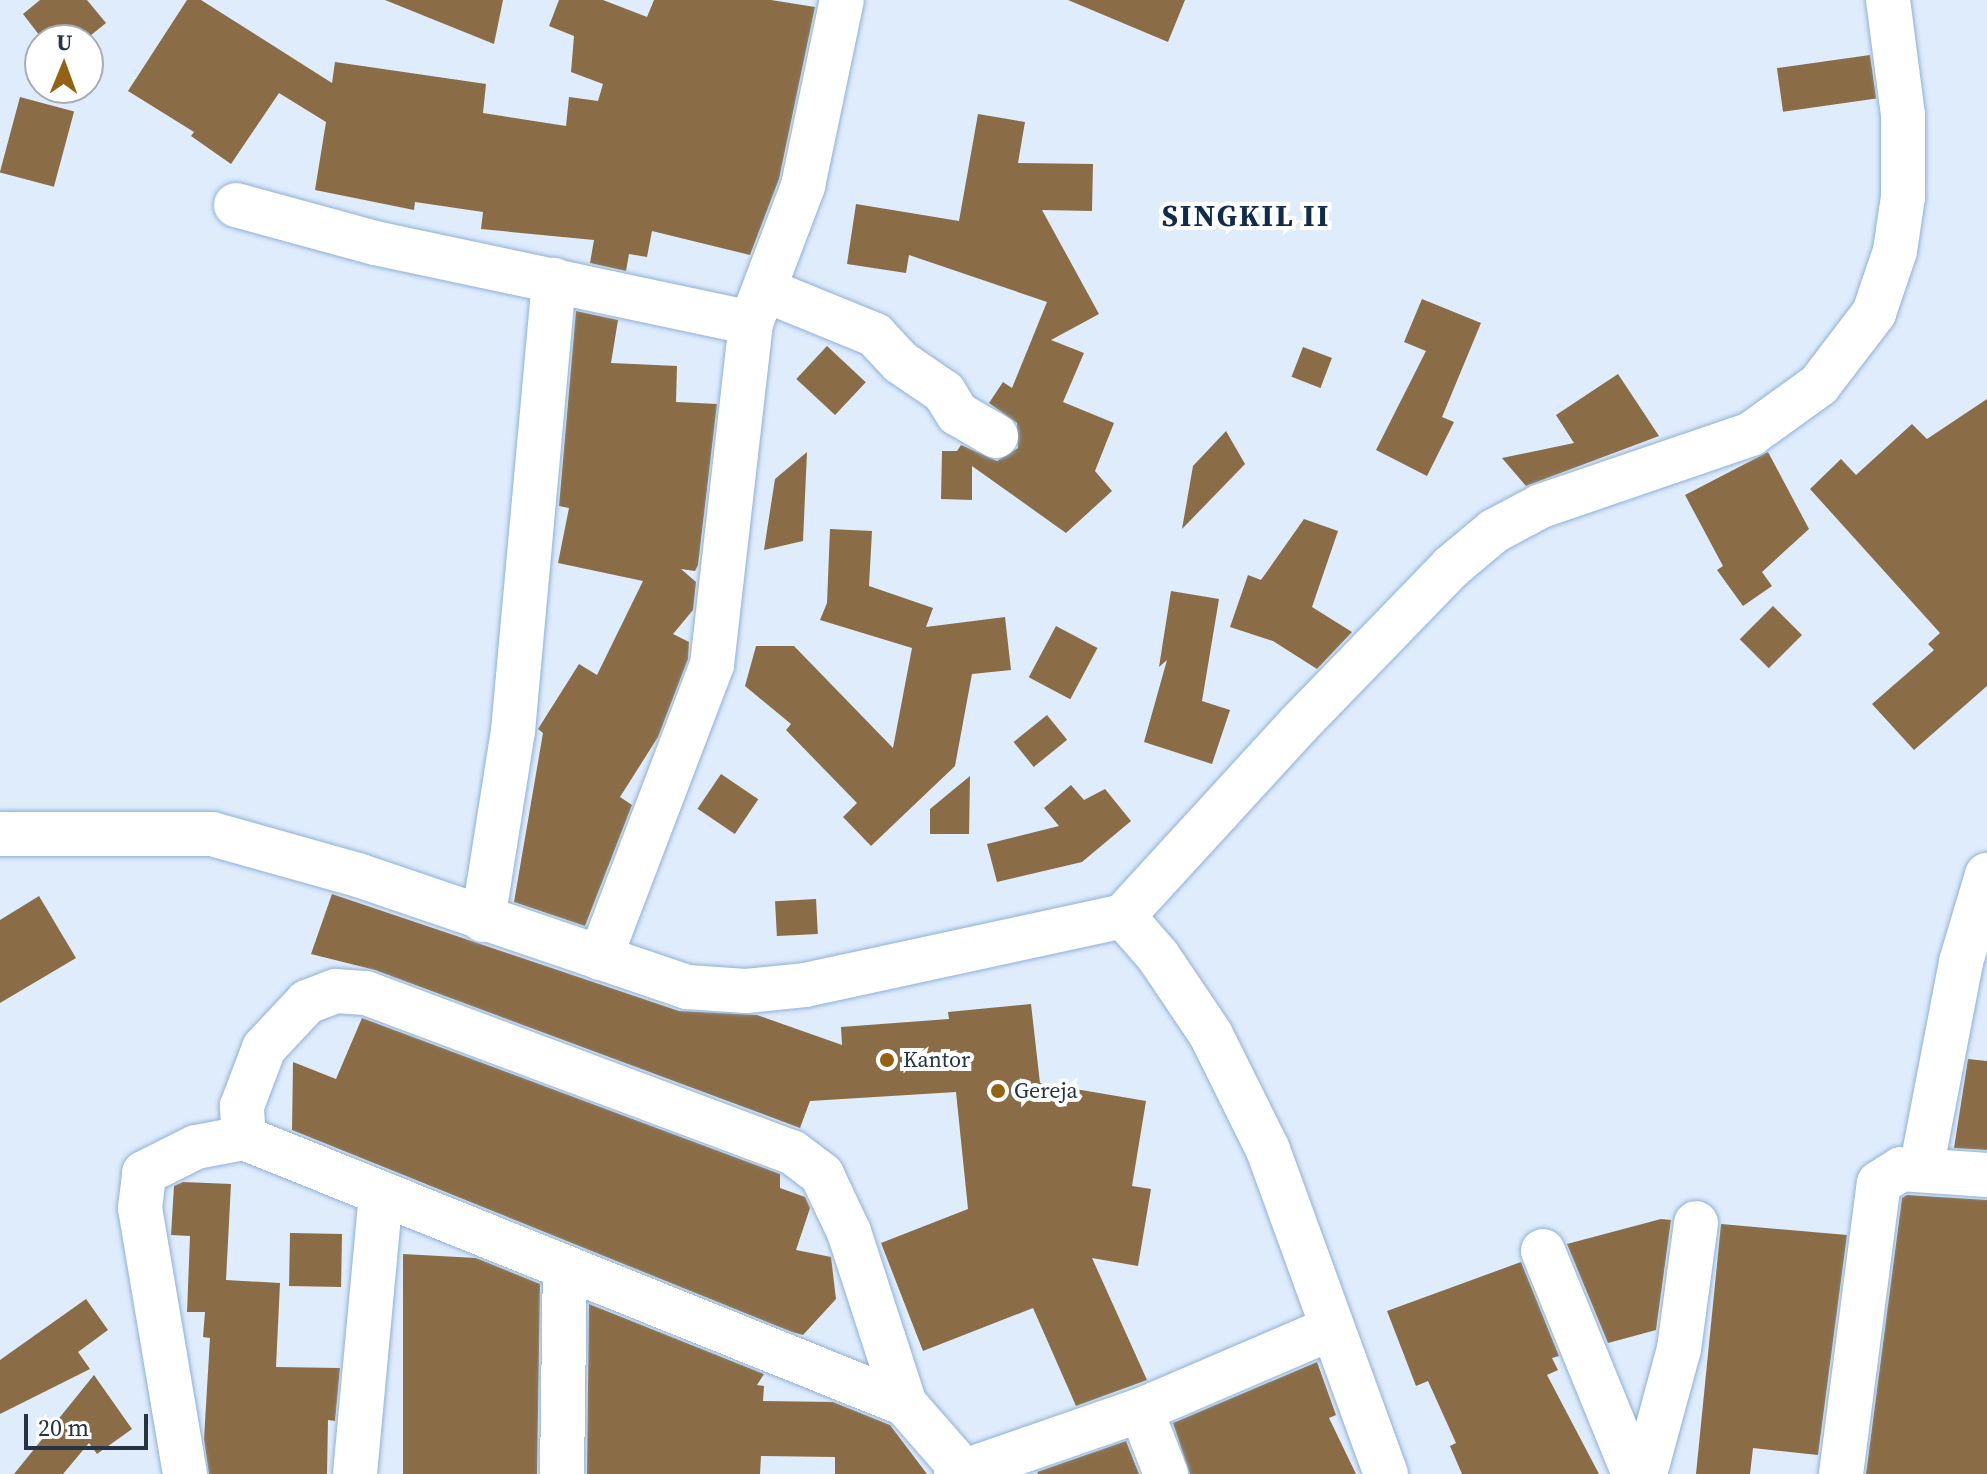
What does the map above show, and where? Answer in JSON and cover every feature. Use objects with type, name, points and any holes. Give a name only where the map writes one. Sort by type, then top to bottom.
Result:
[{"type":"street","points":[[0,834],[212,834],[358,875],[687,987],[746,991],[805,985],[1123,916],[1309,713],[1451,567],[1494,531],[1541,506],[1751,434],[1819,385],[1874,313],[1895,251],[1903,197],[1903,115],[1888,0]]},
{"type":"street","points":[[600,958],[712,665],[758,307],[803,186],[835,4]]},
{"type":"street","points":[[236,205],[375,243],[554,280],[758,307],[875,335],[900,362],[944,392],[958,414],[996,436]]},
{"type":"street","points":[[483,920],[513,731],[554,280]]},
{"type":"street","points":[[1921,1170],[1961,962],[1987,875]]},
{"type":"street","points":[[1123,916],[1158,956],[1211,1035],[1268,1150],[1386,1474]]},
{"type":"street","points":[[244,1138],[242,1106],[264,1048],[307,1002],[336,991],[366,993],[792,1152],[822,1175],[849,1232],[905,1404],[963,1473],[1141,1410],[1332,1328]]},
{"type":"street","points":[[185,1474],[142,1222],[144,1173],[196,1147],[244,1138],[905,1404]]},
{"type":"street","points":[[1841,1474],[1879,1183],[1889,1172],[1921,1170],[1987,1175]]},
{"type":"street","points":[[355,1474],[381,1193]]},
{"type":"street","points":[[1645,1474],[1679,1349],[1696,1223]]},
{"type":"street","points":[[1543,1251],[1634,1474]]},
{"type":"street","points":[[562,1474],[565,1268]]},
{"type":"street","points":[[1141,1410],[1166,1474]]},
{"type":"building","points":[[40,0],[87,0],[106,23],[31,24],[23,14]]},
{"type":"building","points":[[187,0],[201,0],[332,83],[335,62],[486,84],[483,113],[566,126],[569,97],[598,101],[603,84],[571,72],[574,36],[549,26],[559,0],[603,0],[647,17],[654,0],[771,0],[815,7],[779,179],[750,255],[652,231],[647,257],[629,254],[626,271],[590,263],[594,240],[481,229],[483,212],[415,202],[414,210],[315,190],[326,122],[279,93],[231,164],[191,136],[194,132],[128,91]]},
{"type":"building","points":[[385,0],[503,0],[494,44]]},
{"type":"building","points":[[1068,0],[1185,0],[1168,42]]},
{"type":"building","points":[[1870,55],[1876,99],[1783,112],[1777,68]]},
{"type":"building","points":[[20,97],[24,98],[24,104],[46,104],[74,111],[54,187],[0,172]]},
{"type":"building","points":[[978,114],[1025,122],[1018,163],[1093,164],[1092,211],[1042,210],[1099,314],[1051,340],[1084,353],[1063,402],[1114,423],[1095,471],[1112,491],[1066,533],[972,466],[972,500],[941,499],[942,451],[957,451],[961,445],[997,461],[1018,448],[1017,423],[989,403],[1003,382],[1012,388],[1047,302],[909,255],[906,273],[847,264],[856,204],[959,221]]},
{"type":"building","points":[[1422,299],[1481,323],[1442,417],[1454,422],[1427,476],[1376,450],[1426,351],[1404,342]]},
{"type":"building","points":[[576,311],[618,320],[611,363],[677,366],[676,402],[717,404],[698,565],[695,571],[681,569],[696,582],[693,610],[673,634],[689,642],[688,659],[658,737],[620,797],[632,805],[585,926],[514,902],[543,733],[538,729],[579,664],[597,675],[643,581],[558,563],[569,508],[559,506]]},
{"type":"building","points":[[827,346],[866,382],[835,415],[796,379]]},
{"type":"building","points":[[1303,347],[1332,358],[1320,388],[1292,377]]},
{"type":"building","points":[[1618,374],[1659,436],[1526,486],[1502,458],[1574,443],[1556,415]]},
{"type":"building","points":[[1987,399],[1987,686],[1914,750],[1872,704],[1934,650],[1928,644],[1940,633],[1810,489],[1841,459],[1856,475],[1912,424],[1927,439]]},
{"type":"building","points":[[1226,431],[1245,464],[1182,529],[1193,466]]},
{"type":"building","points":[[807,452],[803,541],[764,550],[775,479]]},
{"type":"building","points":[[1768,452],[1809,529],[1762,572],[1772,586],[1743,606],[1717,570],[1723,566],[1685,495]]},
{"type":"building","points":[[1304,519],[1338,531],[1312,607],[1352,632],[1317,669],[1273,641],[1230,627],[1248,575],[1261,580]]},
{"type":"building","points":[[830,529],[872,531],[869,586],[933,608],[926,627],[1005,617],[1011,670],[972,674],[955,766],[871,846],[843,817],[857,803],[786,730],[791,724],[745,686],[756,646],[794,646],[893,748],[912,648],[820,620],[827,603]]},
{"type":"building","points":[[1171,591],[1219,599],[1202,701],[1230,710],[1212,764],[1144,742],[1167,660],[1159,667]]},
{"type":"building","points":[[1773,606],[1802,635],[1769,668],[1740,639]]},
{"type":"building","points":[[1056,626],[1097,648],[1070,699],[1029,677]]},
{"type":"building","points":[[1047,715],[1067,740],[1034,767],[1014,742]]},
{"type":"building","points":[[721,774],[758,799],[735,834],[698,809]]},
{"type":"building","points":[[970,776],[969,834],[930,834],[930,809]]},
{"type":"building","points":[[1071,785],[1084,800],[1105,789],[1131,821],[1082,862],[997,882],[987,844],[1059,826],[1044,808]]},
{"type":"building","points":[[332,894],[679,1011],[757,1015],[842,1045],[841,1027],[949,1019],[948,1012],[1031,1004],[1040,1083],[1146,1101],[1132,1186],[1151,1189],[1138,1266],[1092,1258],[1147,1380],[1076,1406],[1033,1308],[923,1351],[881,1243],[968,1209],[956,1092],[810,1101],[800,1128],[375,970],[311,954]]},
{"type":"building","points":[[39,896],[76,958],[0,1003],[0,920]]},
{"type":"building","points":[[816,899],[818,934],[777,936],[775,901]]},
{"type":"building","points":[[362,1018],[780,1174],[780,1188],[805,1197],[810,1208],[796,1250],[831,1257],[836,1299],[803,1335],[792,1332],[292,1130],[293,1062],[336,1079]]},
{"type":"building","points":[[1968,1059],[1987,1061],[1987,1150],[1954,1148]]},
{"type":"building","points":[[183,1182],[231,1184],[226,1280],[280,1283],[276,1367],[340,1368],[335,1421],[328,1420],[327,1474],[209,1474],[204,1439],[210,1338],[203,1337],[205,1312],[187,1312],[190,1236],[171,1235],[174,1186]]},
{"type":"building","points":[[1907,1195],[1987,1200],[1987,1474],[1866,1474],[1902,1198]]},
{"type":"building","points":[[1661,1219],[1671,1220],[1656,1330],[1608,1343],[1567,1244]]},
{"type":"building","points":[[1721,1224],[1847,1235],[1818,1455],[1753,1448],[1750,1474],[1696,1474]]},
{"type":"building","points":[[290,1233],[342,1234],[341,1287],[289,1286]]},
{"type":"building","points":[[403,1254],[476,1258],[540,1284],[537,1474],[403,1474]]},
{"type":"building","points":[[1521,1262],[1559,1356],[1552,1358],[1558,1370],[1547,1375],[1599,1474],[1462,1474],[1450,1446],[1456,1443],[1428,1381],[1416,1386],[1387,1311]]},
{"type":"building","points":[[86,1299],[108,1330],[78,1352],[90,1369],[0,1414],[0,1360]]},
{"type":"building","points":[[589,1304],[764,1374],[757,1385],[764,1386],[763,1401],[833,1402],[890,1425],[927,1474],[835,1474],[835,1457],[761,1456],[760,1474],[587,1474]]},
{"type":"building","points":[[1317,1362],[1336,1415],[1329,1418],[1356,1474],[1190,1474],[1173,1423]]},
{"type":"building","points":[[94,1375],[132,1429],[97,1454],[89,1443],[63,1474],[14,1474]]},
{"type":"building","points":[[1126,1441],[1139,1474],[1037,1472]]},
{"type":"place","name":"Kantor","points":[[887,1060]]},
{"type":"place","name":"Gereja","points":[[998,1091]]},
{"type":"district","name":"SINGKIL II","points":[[1246,216]]}]
